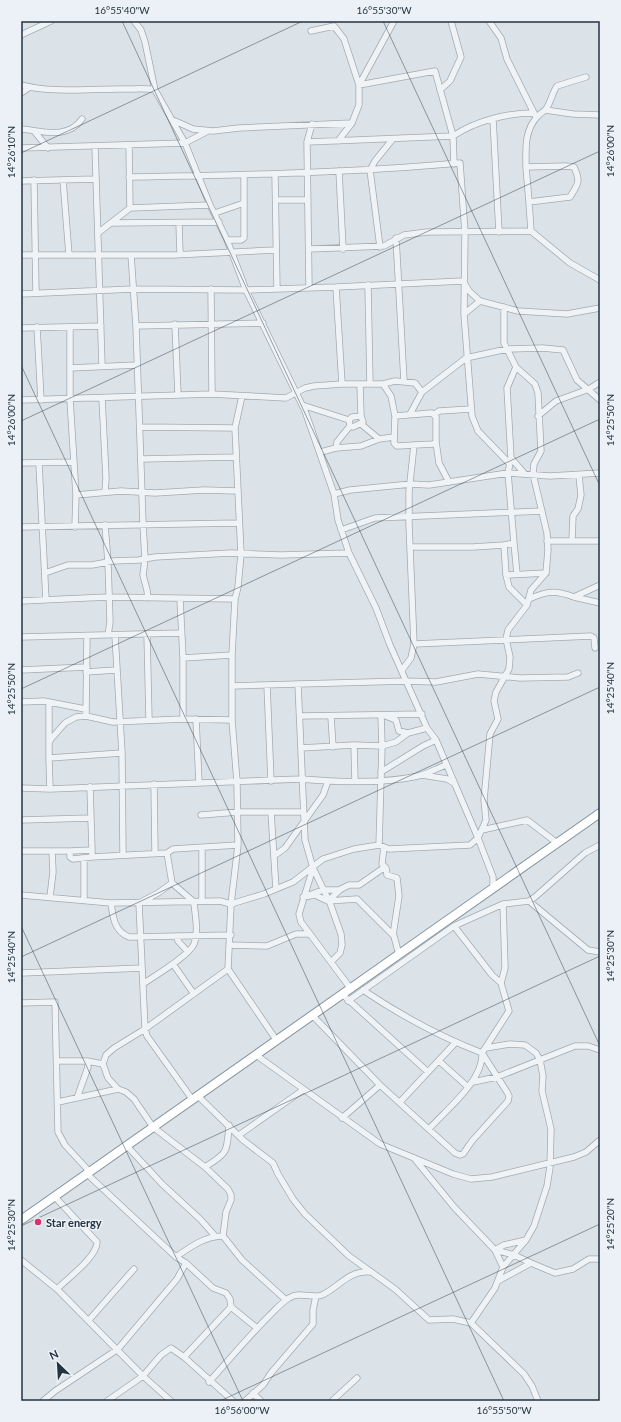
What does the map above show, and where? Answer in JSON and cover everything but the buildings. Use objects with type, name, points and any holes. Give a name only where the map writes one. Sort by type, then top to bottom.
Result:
[{"type":"highway","points":[[21,1220],[256,1055],[313,1016],[345,998],[351,989],[600,813]]},
{"type":"street","points":[[23,33],[51,21]]},
{"type":"street","points":[[134,21],[141,30],[145,42],[155,90],[186,143],[210,204],[220,222],[246,290],[302,405],[334,494],[341,530],[349,554],[376,608],[406,681],[422,714],[426,728],[436,740],[478,838],[493,877],[493,888]]},
{"type":"street","points":[[359,85],[394,21]]},
{"type":"street","points":[[440,90],[450,81],[462,57],[451,21]]},
{"type":"street","points":[[489,21],[501,38],[507,59],[535,115],[526,140],[526,167],[531,231]]},
{"type":"street","points":[[311,31],[334,26],[344,39],[359,85],[359,105],[352,123],[338,141]]},
{"type":"street","points":[[359,85],[432,71],[437,74],[453,136],[454,164]]},
{"type":"street","points":[[545,110],[557,86],[586,78]]},
{"type":"street","points":[[21,85],[67,90],[99,88],[155,90]]},
{"type":"street","points":[[21,93],[30,87]]},
{"type":"street","points":[[308,142],[392,140],[453,136],[473,124],[493,119],[535,115],[545,110],[574,114],[600,115]]},
{"type":"street","points":[[21,129],[56,133],[67,132],[76,128],[82,119]]},
{"type":"street","points":[[493,119],[499,232]]},
{"type":"street","points":[[174,121],[193,129],[208,131],[312,124],[352,123]]},
{"type":"street","points":[[309,287],[307,173],[308,142],[312,124]]},
{"type":"street","points":[[34,131],[48,148]]},
{"type":"street","points":[[21,148],[186,143],[208,131]]},
{"type":"street","points":[[380,247],[370,170],[375,161],[392,140]]},
{"type":"street","points":[[129,145],[130,208]]},
{"type":"street","points":[[95,146],[102,366]]},
{"type":"street","points":[[129,177],[307,173],[460,163],[465,233],[463,281],[464,314],[466,358],[471,409],[478,431],[524,473]]},
{"type":"street","points":[[526,167],[574,167],[579,176],[579,182],[570,197],[529,202]]},
{"type":"street","points":[[339,171],[343,249]]},
{"type":"street","points":[[275,174],[277,289]]},
{"type":"street","points":[[227,240],[241,240],[244,238],[244,175]]},
{"type":"street","points":[[21,181],[95,179]]},
{"type":"street","points":[[34,180],[36,293]]},
{"type":"street","points":[[63,180],[69,255]]},
{"type":"street","points":[[276,200],[308,200]]},
{"type":"street","points":[[215,213],[244,203]]},
{"type":"street","points":[[98,233],[130,208],[210,204]]},
{"type":"street","points":[[112,223],[220,222]]},
{"type":"street","points":[[179,223],[180,254]]},
{"type":"street","points":[[309,249],[380,247],[389,244],[396,238],[404,235],[427,232],[465,233],[531,231],[570,263],[600,280]]},
{"type":"street","points":[[396,238],[404,381]]},
{"type":"street","points":[[21,255],[131,255],[276,250]]},
{"type":"street","points":[[131,255],[136,326],[145,559],[143,575],[148,590],[148,598]]},
{"type":"street","points":[[21,294],[133,289],[246,290],[463,281]]},
{"type":"street","points":[[463,281],[469,291],[480,301],[518,311],[567,314],[600,308]]},
{"type":"street","points":[[368,286],[370,384]]},
{"type":"street","points":[[336,287],[342,384]]},
{"type":"street","points":[[211,289],[212,394]]},
{"type":"street","points":[[464,314],[480,301]]},
{"type":"street","points":[[21,895],[111,903],[220,901],[231,904],[293,882],[323,859],[354,849],[382,846],[389,849],[470,845],[478,838],[486,820],[484,800],[490,734],[498,719],[494,701],[496,692],[506,677],[509,669],[510,657],[506,639],[508,630],[527,606],[531,590],[546,572],[547,541],[542,511],[533,474],[534,464],[541,451],[537,389],[535,384],[516,367],[507,349],[503,338],[504,307]]},
{"type":"street","points":[[136,326],[263,323]]},
{"type":"street","points":[[175,324],[178,395]]},
{"type":"street","points":[[21,328],[101,326]]},
{"type":"street","points":[[37,327],[41,400]]},
{"type":"street","points":[[70,327],[70,399],[76,495],[75,526]]},
{"type":"street","points":[[410,414],[422,392],[466,358],[507,349],[544,348],[563,350],[572,372],[578,380],[600,400]]},
{"type":"street","points":[[70,368],[137,365]]},
{"type":"street","points":[[516,367],[507,388],[510,461],[508,473],[517,574]]},
{"type":"street","points":[[21,400],[212,394],[286,398],[314,386],[383,384],[404,381],[415,384],[422,392]]},
{"type":"street","points":[[538,416],[556,401],[589,390],[600,382]]},
{"type":"street","points":[[360,384],[361,416],[363,422],[361,424]]},
{"type":"street","points":[[383,384],[391,396],[395,416],[394,437],[396,446],[433,444],[436,442]]},
{"type":"street","points":[[242,396],[235,428],[238,523],[241,554],[238,588],[235,599],[232,655],[232,720],[238,812],[238,845],[231,904],[231,935],[228,969],[277,1041]]},
{"type":"street","points":[[102,398],[105,492]]},
{"type":"street","points":[[302,405],[349,420]]},
{"type":"street","points":[[395,416],[410,414],[434,414],[439,411],[471,409]]},
{"type":"street","points":[[434,414],[439,463],[449,482]]},
{"type":"street","points":[[349,420],[352,417],[361,416]]},
{"type":"street","points":[[336,448],[337,442],[350,426],[349,420]]},
{"type":"street","points":[[350,426],[353,427],[361,424]]},
{"type":"street","points":[[361,424],[379,439]]},
{"type":"street","points":[[140,427],[235,428]]},
{"type":"street","points":[[320,452],[336,448],[362,446],[379,439],[394,437]]},
{"type":"street","points":[[402,670],[411,658],[414,644],[409,492],[414,445]]},
{"type":"street","points":[[141,459],[236,457]]},
{"type":"street","points":[[21,463],[39,464],[73,462]]},
{"type":"street","points":[[39,464],[46,600]]},
{"type":"street","points":[[334,494],[350,490],[411,484],[429,485],[508,473],[550,476],[579,476],[600,473]]},
{"type":"street","points":[[572,540],[573,516],[578,509],[581,495],[579,476]]},
{"type":"street","points":[[76,495],[121,491],[142,493],[204,490],[237,491]]},
{"type":"street","points":[[341,530],[375,518],[542,511]]},
{"type":"street","points":[[21,528],[43,526],[238,523]]},
{"type":"street","points":[[105,525],[110,622],[108,635]]},
{"type":"street","points":[[547,541],[600,541]]},
{"type":"street","points":[[410,547],[473,547],[514,543]]},
{"type":"street","points":[[504,545],[506,575],[509,587],[527,606]]},
{"type":"street","points":[[45,573],[68,565],[92,565],[155,557],[241,554],[349,554]]},
{"type":"street","points":[[506,575],[546,572]]},
{"type":"street","points":[[574,597],[600,586]]},
{"type":"street","points":[[529,599],[545,592],[561,592],[574,597],[600,603]]},
{"type":"street","points":[[21,601],[108,597],[235,599]]},
{"type":"street","points":[[180,599],[183,658],[183,719]]},
{"type":"street","points":[[21,637],[181,633]]},
{"type":"street","points":[[147,634],[149,720]]},
{"type":"street","points":[[115,635],[122,753],[122,856]]},
{"type":"street","points":[[86,716],[87,636]]},
{"type":"street","points":[[414,644],[591,636],[594,638],[595,648]]},
{"type":"street","points":[[183,658],[232,655]]},
{"type":"street","points":[[21,670],[116,670]]},
{"type":"street","points":[[232,686],[406,681],[436,682],[478,674],[506,677],[568,677],[578,673]]},
{"type":"street","points":[[298,684],[302,812],[307,852],[341,934],[342,945],[340,953],[331,962]]},
{"type":"street","points":[[267,685],[271,781]]},
{"type":"street","points":[[21,702],[49,702],[85,709]]},
{"type":"street","points":[[49,702],[50,789]]},
{"type":"street","points":[[300,716],[331,717],[422,714]]},
{"type":"street","points":[[382,715],[396,720],[399,731],[408,733]]},
{"type":"street","points":[[382,715],[382,864],[385,867],[387,875],[397,878],[399,896],[393,935]]},
{"type":"street","points":[[49,743],[65,723],[76,717],[86,716],[120,722],[183,719],[232,720]]},
{"type":"street","points":[[331,717],[333,747]]},
{"type":"street","points":[[196,719],[200,783]]},
{"type":"street","points":[[301,748],[354,745],[382,746],[396,742],[408,733],[426,728]]},
{"type":"street","points":[[381,772],[423,746],[436,740]]},
{"type":"street","points":[[354,745],[355,781]]},
{"type":"street","points":[[50,758],[122,753]]},
{"type":"street","points":[[381,780],[392,765]]},
{"type":"street","points":[[421,775],[446,765]]},
{"type":"street","points":[[21,788],[50,789],[90,786],[301,779],[355,781],[381,780],[421,775],[447,779],[454,783]]},
{"type":"street","points":[[274,856],[285,848],[303,820],[323,795],[328,781]]},
{"type":"street","points":[[154,784],[155,853]]},
{"type":"street","points":[[90,786],[92,857]]},
{"type":"street","points":[[201,815],[238,812],[302,812]]},
{"type":"street","points":[[271,812],[276,889]]},
{"type":"street","points":[[21,820],[91,818]]},
{"type":"street","points":[[482,830],[526,820],[557,843]]},
{"type":"street","points":[[70,851],[70,857],[72,860],[92,857],[167,853],[173,849],[238,845]]},
{"type":"street","points":[[428,1072],[345,998],[363,990],[454,926],[503,904],[529,901],[542,892],[585,853],[600,845]]},
{"type":"street","points":[[202,848],[202,902]]},
{"type":"street","points":[[21,851],[92,850]]},
{"type":"street","points":[[50,897],[53,872],[52,851]]},
{"type":"street","points":[[143,984],[188,952],[192,948],[196,935],[197,927],[194,902],[172,883],[167,853]]},
{"type":"street","points":[[84,859],[84,900]]},
{"type":"street","points":[[328,901],[340,890],[349,885],[359,885],[385,867]]},
{"type":"street","points":[[313,868],[299,914],[300,922],[351,989]]},
{"type":"street","points":[[139,903],[158,893],[172,883]]},
{"type":"street","points":[[304,897],[316,891],[340,890]]},
{"type":"street","points":[[304,897],[315,895],[328,901],[357,899],[393,935],[399,948],[399,955]]},
{"type":"street","points":[[529,901],[588,950],[600,952]]},
{"type":"street","points":[[111,903],[113,918],[122,934],[129,937],[231,935]]},
{"type":"street","points":[[139,903],[145,1029],[147,1036],[195,1098],[273,1163],[293,1199],[305,1214],[349,1256],[395,1289],[429,1320],[453,1319],[470,1323],[524,1374],[532,1386],[538,1401]]},
{"type":"street","points":[[429,1129],[473,1082],[482,1063],[482,1054],[509,1011],[501,983],[505,968],[503,904]]},
{"type":"street","points":[[454,926],[492,975],[501,983]]},
{"type":"street","points":[[230,945],[267,946],[296,934],[309,934]]},
{"type":"street","points":[[177,936],[178,941],[188,952]]},
{"type":"street","points":[[173,964],[194,994]]},
{"type":"street","points":[[21,973],[142,968]]},
{"type":"street","points":[[228,969],[145,1029],[106,1055],[103,1064],[108,1078],[118,1089],[126,1092],[134,1099],[153,1127],[205,1167],[228,1189],[232,1200],[226,1212],[223,1236],[242,1260],[286,1300]]},
{"type":"street","points":[[313,1016],[380,1086],[400,1102],[454,1153],[460,1155],[463,1154],[472,1141],[508,1101],[509,1096],[507,1092],[482,1054],[390,1008],[363,990]]},
{"type":"street","points":[[21,1003],[55,1002],[58,1061],[59,1137],[88,1172],[176,1257],[214,1288],[226,1293],[232,1307],[258,1328]]},
{"type":"street","points":[[400,1102],[456,1042]]},
{"type":"street","points":[[470,1323],[486,1301],[503,1268],[526,1240],[534,1226],[547,1186],[550,1162],[551,1129],[542,1091],[543,1076],[540,1060],[536,1053],[525,1045],[510,1044],[486,1048]]},
{"type":"street","points":[[473,1082],[497,1077],[575,1046],[588,1046],[600,1050]]},
{"type":"street","points":[[256,1055],[380,1144],[413,1157],[442,1171],[471,1179],[492,1177],[586,1152],[600,1140]]},
{"type":"street","points":[[58,1061],[88,1061],[103,1064]]},
{"type":"street","points":[[78,1098],[88,1067],[88,1061]]},
{"type":"street","points":[[439,1061],[468,1087]]},
{"type":"street","points":[[342,1118],[380,1086]]},
{"type":"street","points":[[58,1102],[118,1089]]},
{"type":"street","points":[[239,1134],[303,1090]]},
{"type":"street","points":[[205,1167],[223,1155],[228,1144],[229,1125]]},
{"type":"street","points":[[126,1145],[162,1184],[201,1220],[215,1236]]},
{"type":"street","points":[[413,1157],[454,1207],[495,1250],[503,1268]]},
{"type":"street","points":[[54,1196],[97,1242],[97,1247],[90,1257],[57,1288]]},
{"type":"street","points":[[176,1257],[201,1241],[215,1236],[223,1236]]},
{"type":"street","points":[[495,1250],[504,1245],[526,1240]]},
{"type":"street","points":[[495,1250],[514,1255],[555,1273],[573,1269],[589,1259],[600,1260]]},
{"type":"street","points":[[21,1260],[57,1288],[143,1376],[171,1401]]},
{"type":"street","points":[[497,1281],[531,1263]]},
{"type":"street","points":[[43,1401],[55,1391],[118,1349],[177,1279],[186,1264]]},
{"type":"street","points":[[89,1320],[134,1269]]},
{"type":"street","points":[[210,1382],[258,1328],[286,1300],[302,1294],[316,1296],[323,1294],[336,1284],[360,1271],[370,1272]]},
{"type":"street","points":[[245,1401],[263,1385],[313,1324],[313,1310],[316,1296]]},
{"type":"street","points":[[184,1357],[232,1307]]},
{"type":"street","points":[[107,1401],[143,1376],[161,1355],[170,1349],[173,1349],[233,1401]]},
{"type":"street","points":[[332,1401],[358,1378]]},
{"type":"street","points":[[253,1393],[261,1401]]},
{"type":"place","name":"Star energy","points":[[38,1222]]}]
